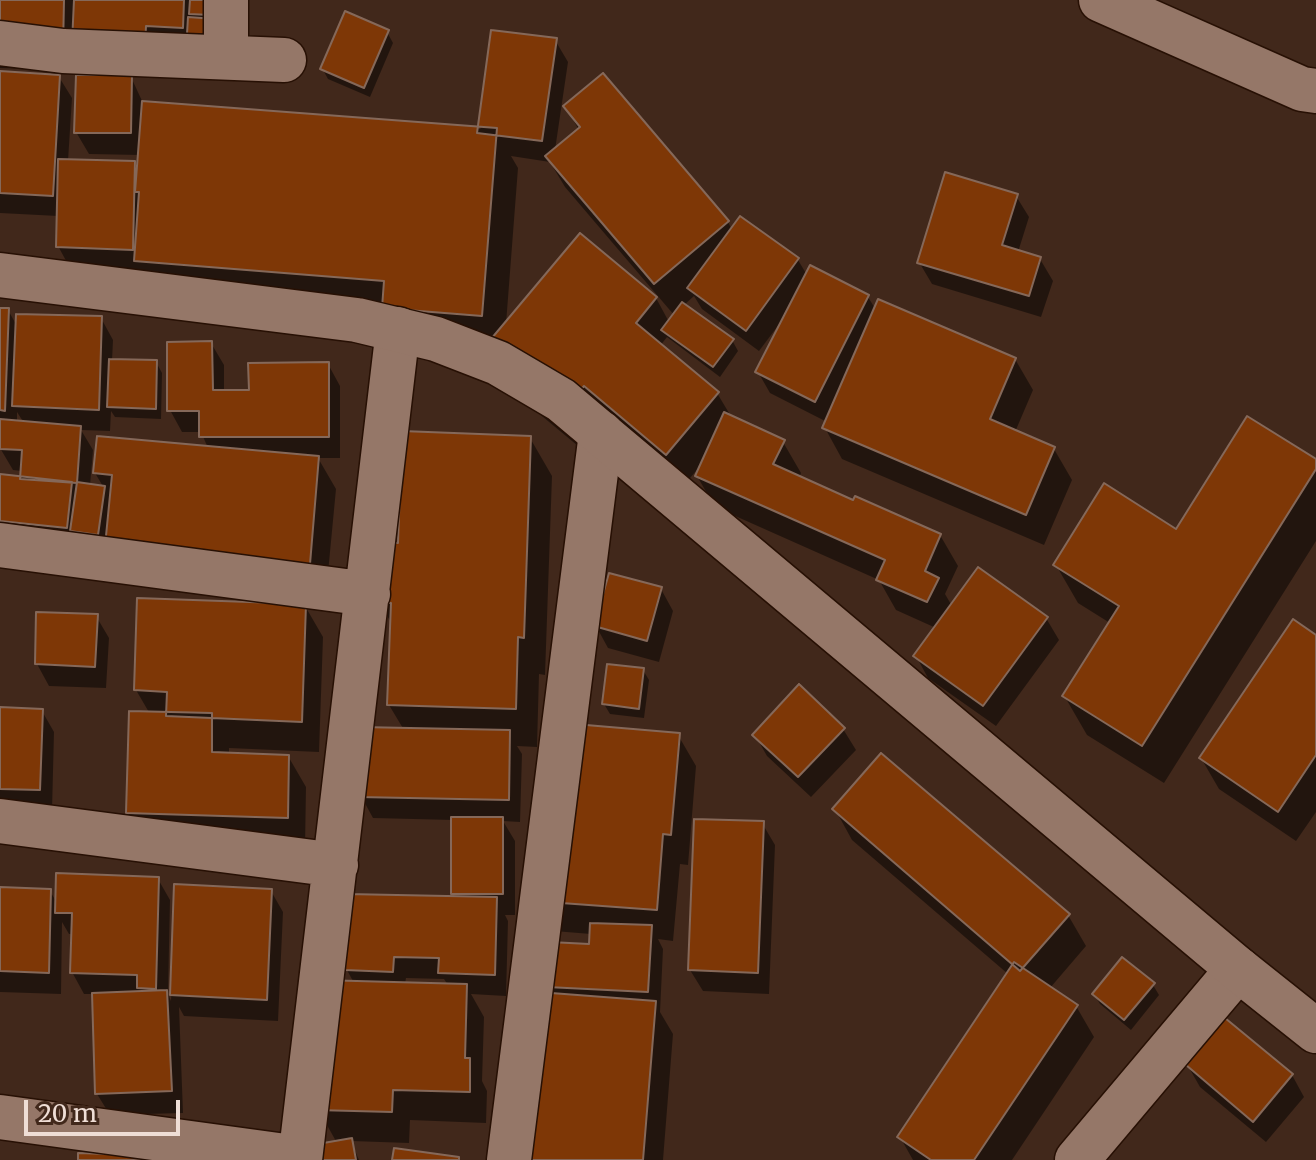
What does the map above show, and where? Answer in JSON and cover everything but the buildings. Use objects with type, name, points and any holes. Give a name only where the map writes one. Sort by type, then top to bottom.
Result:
[{"type":"street","points":[[226,0],[226,57]]},
{"type":"street","points":[[1101,0],[1302,89],[1316,91]]},
{"type":"street","points":[[0,43],[63,51],[284,60]]},
{"type":"street","points":[[0,275],[357,320],[436,339],[498,363],[561,400],[1238,969],[1316,1031]]},
{"type":"street","points":[[0,1117],[300,1159],[398,329]]},
{"type":"street","points":[[509,1160],[601,433]]},
{"type":"street","points":[[0,545],[368,594]]},
{"type":"street","points":[[0,821],[336,865]]},
{"type":"street","points":[[1077,1160],[1238,969]]}]
